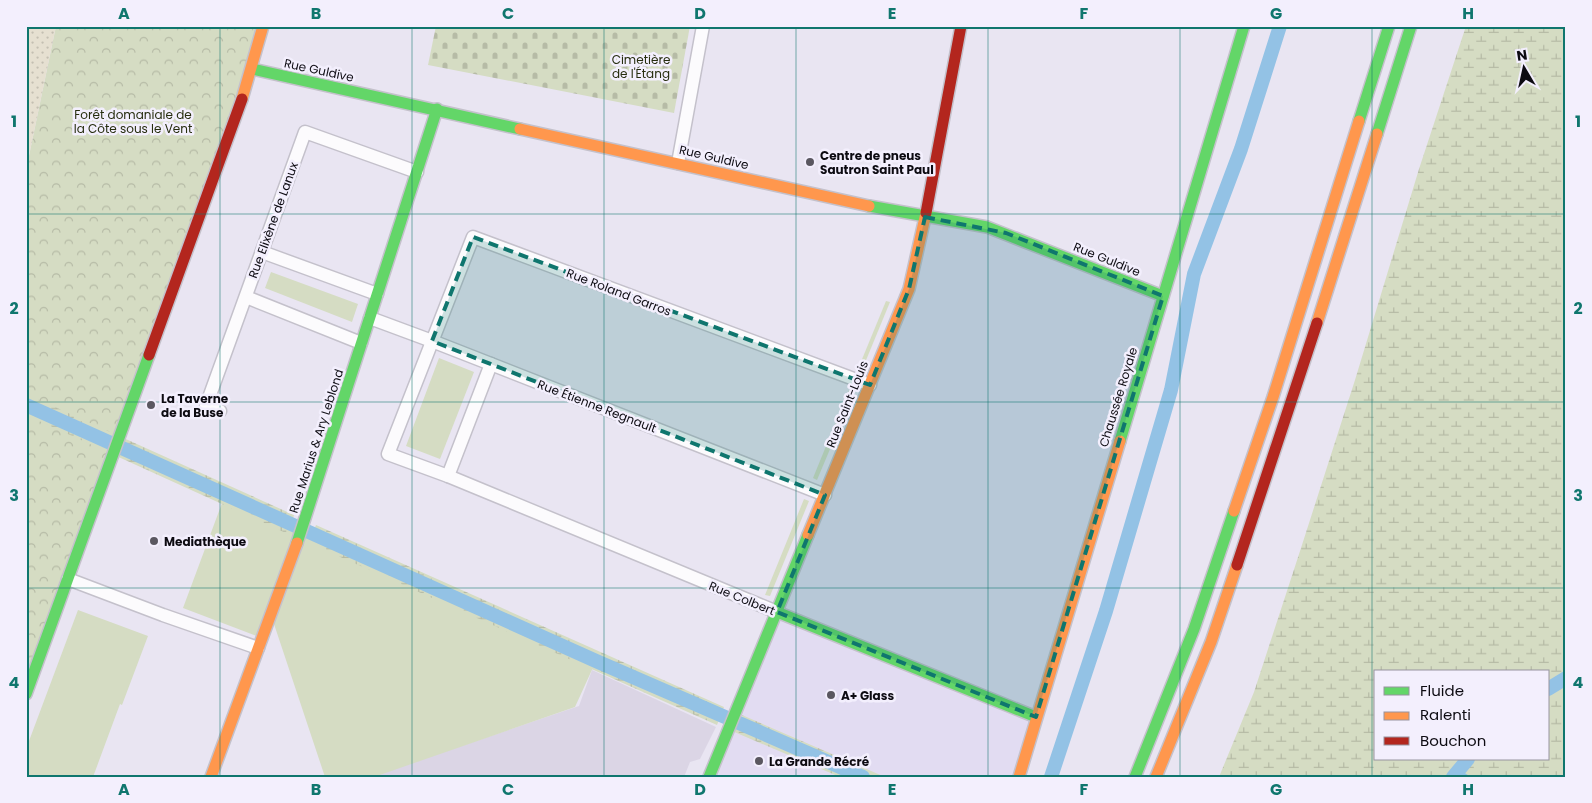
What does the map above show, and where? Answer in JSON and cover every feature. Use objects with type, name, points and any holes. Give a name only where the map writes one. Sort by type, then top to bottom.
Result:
[{"type":"main road","points":[[26,694],[252,69],[263,26]]},
{"type":"main road","name":"Rue Saint-Louis","points":[[709,777],[909,289],[921,238],[961,26]]},
{"type":"main road","name":"Chaussée Royale","points":[[1019,777],[1244,26]]},
{"type":"main road","points":[[1135,777],[1194,629],[1270,406],[1389,26]]},
{"type":"main road","points":[[1156,777],[1211,642],[1292,402],[1411,26]]},
{"type":"main road","name":"Rue Guldive","points":[[252,69],[925,217],[987,227],[1163,296]]},
{"type":"main road","name":"Rue Marius & Ary Leblond","points":[[211,777],[302,529],[437,109]]},
{"type":"main road","name":"Rue Colbert","points":[[777,612],[1036,717]]},
{"type":"street","points":[[678,163],[703,26]]},
{"type":"street","name":"Rue Elixène de Lanux","points":[[220,411],[206,406],[305,132],[417,172]]},
{"type":"street","name":"Rue Roland Garros","points":[[432,341],[473,237],[870,385]]},
{"type":"street","points":[[262,252],[377,294]]},
{"type":"street","points":[[246,297],[361,343]]},
{"type":"street","name":"Rue Étienne Regnault","points":[[370,318],[825,495]]},
{"type":"street","name":"Rue Colbert","points":[[432,341],[388,454],[448,476],[777,612]]},
{"type":"street","points":[[448,476],[491,364]]},
{"type":"street","points":[[68,580],[258,648]]},
{"type":"highlighted area","points":[[925,217],[1006,233],[1163,296],[1036,717],[777,612],[825,495],[432,341],[473,237],[870,385],[909,289]]},
{"type":"shaded area","points":[[925,217],[942,219],[1163,296],[1019,777],[709,777],[870,385]]},
{"type":"shaded area","points":[[592,670],[716,727],[700,759],[690,762],[684,777],[370,777],[579,706]]},
{"type":"green space","name":"Forêt domaniale de la Côte sous le Vent","points":[[56,26],[257,26],[252,69],[26,694],[26,170]]},
{"type":"green space","name":"Cimetière de l'Étang","points":[[436,26],[690,26],[674,113],[428,65]]},
{"type":"green space","points":[[1466,26],[1566,26],[1566,777],[1219,777],[1254,692],[1355,380],[1419,169]]},
{"type":"green space","points":[[271,272],[358,304],[352,322],[265,288]]},
{"type":"green space","points":[[886,301],[890,302],[862,370],[858,369]]},
{"type":"green space","points":[[439,358],[474,372],[440,459],[406,446]]},
{"type":"green space","points":[[849,390],[854,392],[817,480],[813,478]]},
{"type":"green space","points":[[26,394],[294,515],[288,534],[26,415]]},
{"type":"green space","points":[[225,495],[596,661],[575,707],[374,777],[325,777],[271,615],[262,638],[183,608]]},
{"type":"green space","points":[[804,499],[809,501],[770,596],[765,595]]},
{"type":"green space","points":[[316,525],[724,707],[717,725],[309,543]]},
{"type":"green space","points":[[78,610],[148,636],[93,777],[26,777],[26,749]]},
{"type":"green space","points":[[742,715],[885,777],[840,777],[732,731],[744,726]]},
{"type":"sand","points":[[26,26],[56,26],[26,170]]},
{"type":"waterway","points":[[1051,777],[1106,611],[1171,390],[1194,274],[1241,149],[1280,26]]},
{"type":"waterway","points":[[26,405],[596,661],[863,777]]},
{"type":"waterway","points":[[1550,688],[1566,678]]},
{"type":"waterway","points":[[1453,777],[1467,760]]},
{"type":"waterway","points":[[1458,771],[1467,777]]},
{"type":"traffic: fast","points":[[1120,441],[1244,26]]},
{"type":"traffic: fast","points":[[1359,121],[1389,26]]},
{"type":"traffic: fast","points":[[1377,134],[1411,26]]},
{"type":"traffic: fast","points":[[252,69],[520,129]]},
{"type":"traffic: fast","points":[[297,543],[437,109]]},
{"type":"traffic: fast","points":[[869,206],[987,227],[1163,296]]},
{"type":"traffic: fast","points":[[26,694],[149,355]]},
{"type":"traffic: fast","points":[[1135,777],[1194,629],[1234,511]]},
{"type":"traffic: fast","points":[[709,777],[808,535]]},
{"type":"traffic: fast","points":[[777,612],[1036,717]]},
{"type":"traffic: slow","points":[[242,99],[263,26]]},
{"type":"traffic: slow","points":[[1234,511],[1273,397],[1359,121]]},
{"type":"traffic: slow","points":[[520,129],[869,206]]},
{"type":"traffic: slow","points":[[1317,323],[1377,134]]},
{"type":"traffic: slow","points":[[808,535],[909,289],[926,213]]},
{"type":"traffic: slow","points":[[1019,777],[1120,441]]},
{"type":"traffic: slow","points":[[211,777],[297,543]]},
{"type":"traffic: slow","points":[[1156,777],[1211,642],[1237,565]]},
{"type":"traffic: jam","points":[[926,213],[961,26]]},
{"type":"traffic: jam","points":[[149,355],[242,99]]},
{"type":"traffic: jam","points":[[1237,565],[1317,323]]},
{"type":"place","name":"Centre de pneus Sautron Saint Paul","points":[[810,162]]},
{"type":"place","name":"La Taverne de la Buse","points":[[151,405]]},
{"type":"place","name":"Mediathèque","points":[[154,541]]},
{"type":"place","name":"A+ Glass","points":[[831,695]]},
{"type":"place","name":"La Grande Récré","points":[[759,761]]}]
